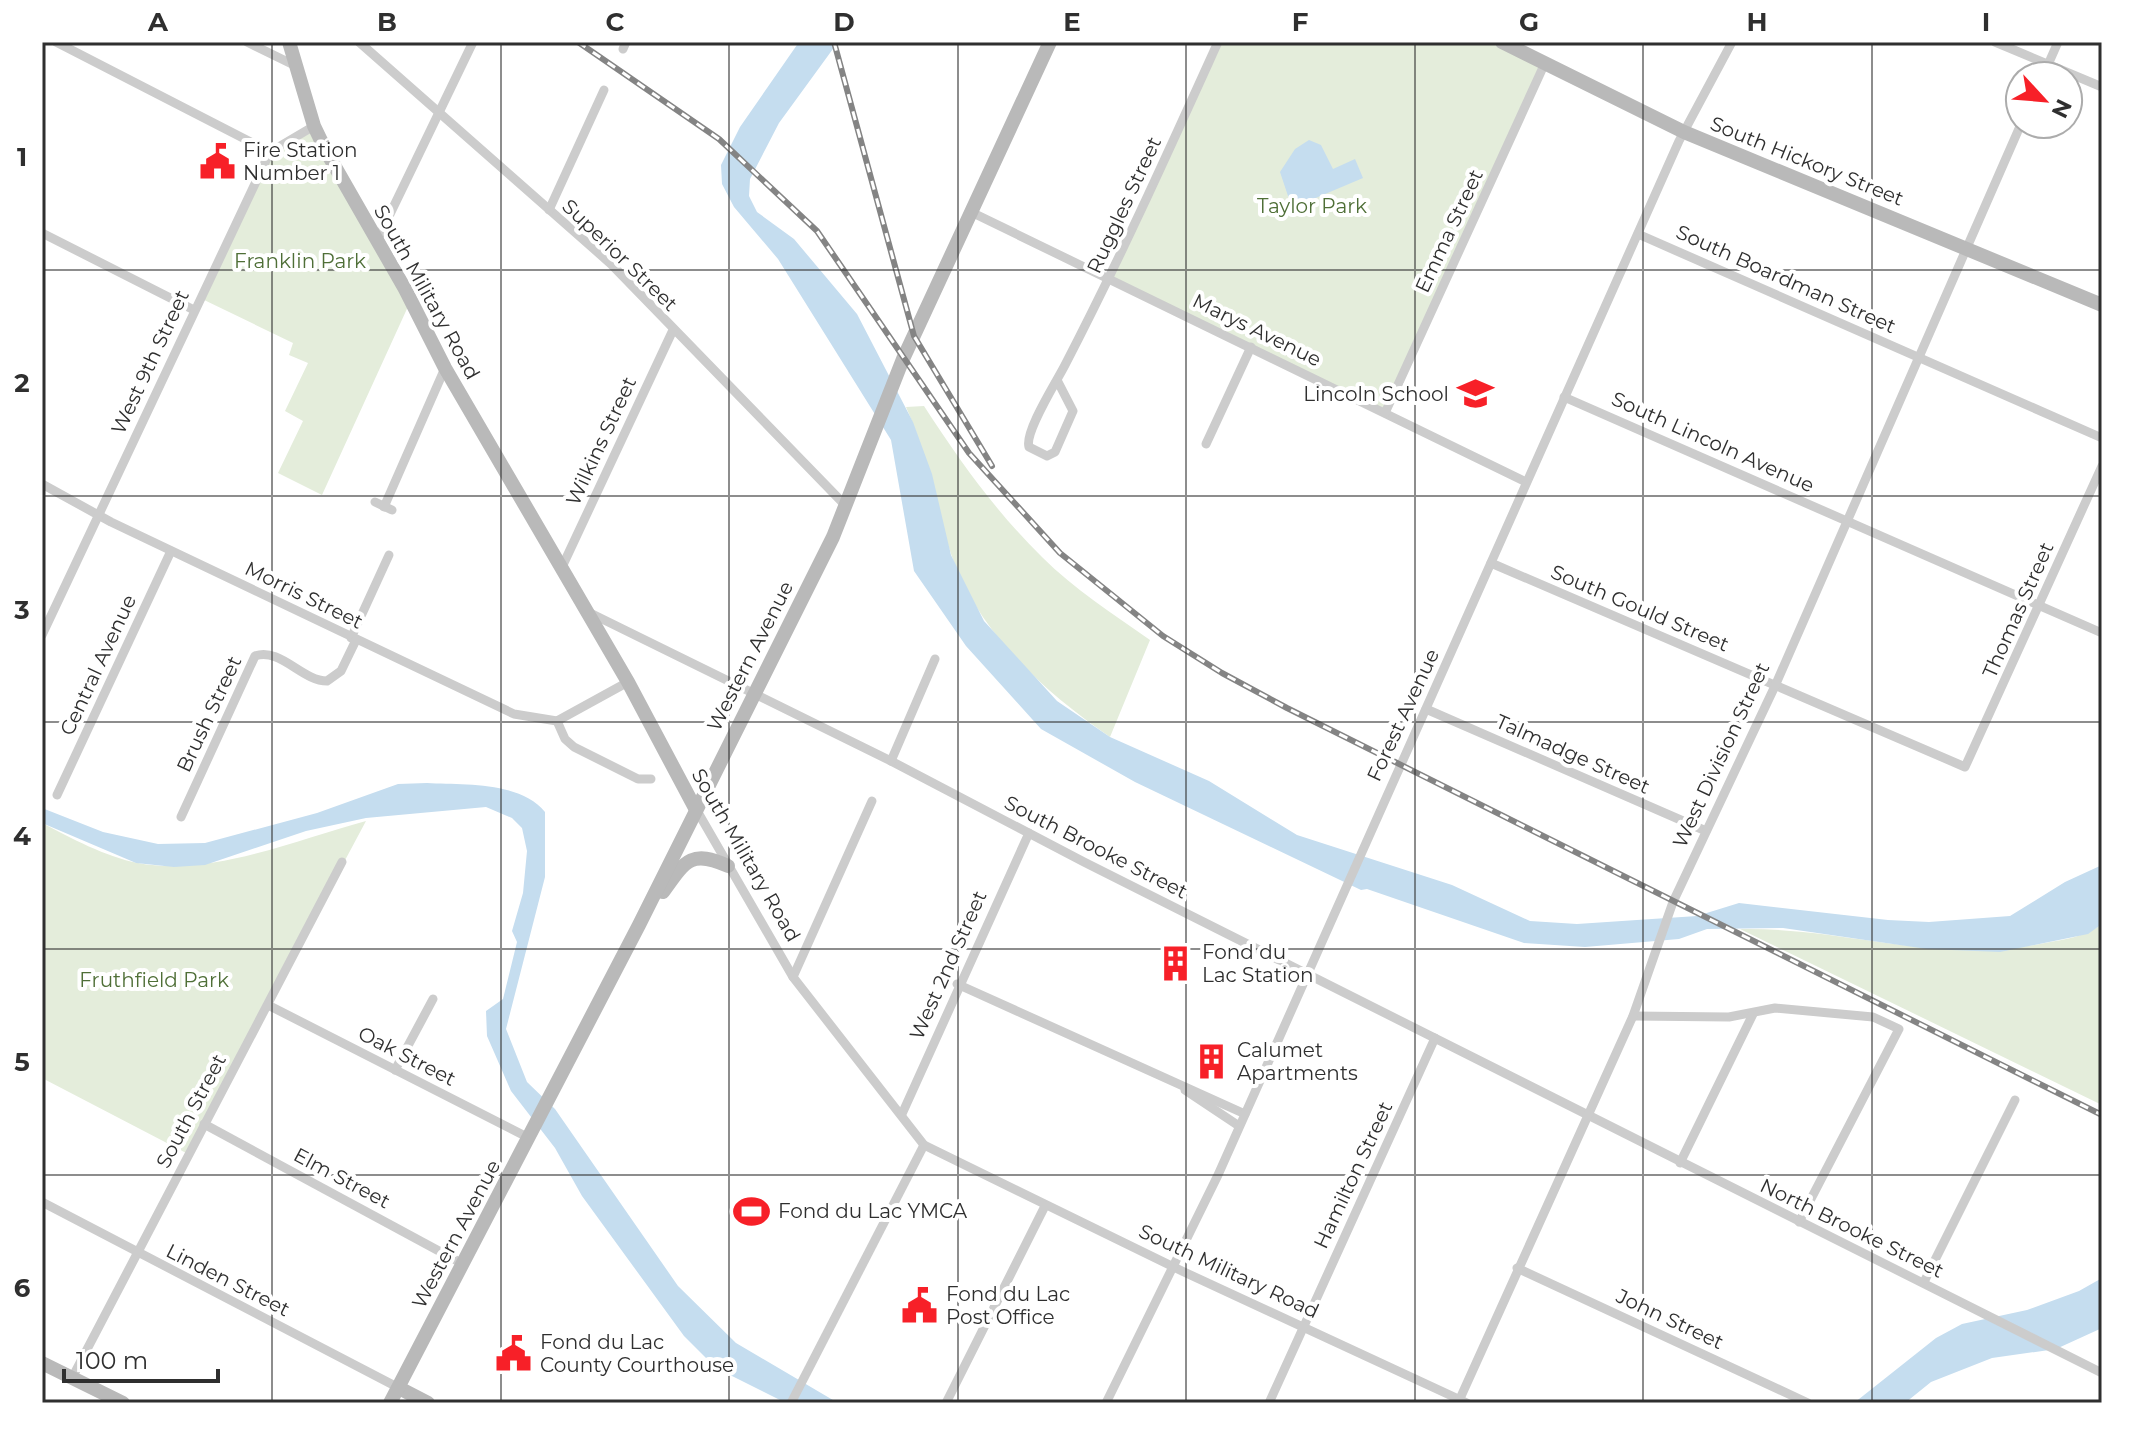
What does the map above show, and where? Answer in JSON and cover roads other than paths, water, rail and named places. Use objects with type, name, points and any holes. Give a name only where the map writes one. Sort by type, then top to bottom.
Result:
[{"type":"main road","name":"South Military Road","points":[[289,42],[314,126],[445,368],[628,682],[695,808]]},
{"type":"main road","name":"Western Avenue","points":[[390,1403],[639,925],[845,505],[897,374],[1050,42]]},
{"type":"main road","name":"South Hickory Street","points":[[1502,42],[1684,132],[2102,305]]},
{"type":"main road","points":[[639,925],[681,866],[690,860],[704,856],[728,866]]},
{"type":"main road","points":[[42,1363],[123,1403]]},
{"type":"main road","points":[[399,1388],[428,1403]]},
{"type":"street","points":[[56,42],[270,152],[314,126]]},
{"type":"street","points":[[247,42],[296,66]]},
{"type":"street","name":"Superior Street","points":[[359,42],[611,264],[845,505]]},
{"type":"street","points":[[377,241],[473,42]]},
{"type":"street","name":"Ruggles Street","points":[[1057,380],[1073,411],[1055,452],[1047,456],[1029,447],[1027,442],[1057,380],[1110,278],[1218,42]]},
{"type":"street","name":"Forest Avenue","points":[[1106,1403],[1245,1114],[1684,132],[1732,42]]},
{"type":"street","points":[[1995,42],[2038,60]]},
{"type":"street","name":"Emma Street","points":[[1385,413],[1545,63]]},
{"type":"street","points":[[549,210],[604,90]]},
{"type":"street","name":"West Division Street","points":[[1461,1402],[1517,1268],[1633,1016],[1670,908],[1775,686],[2014,140]]},
{"type":"street","name":"West 9th Street","points":[[42,635],[270,152]]},
{"type":"street","name":"Marys Avenue","points":[[971,212],[1526,482]]},
{"type":"street","points":[[42,233],[194,310]]},
{"type":"street","name":"South Boardman Street","points":[[1638,234],[2102,438]]},
{"type":"street","name":"Wilkins Street","points":[[562,567],[673,330]]},
{"type":"street","points":[[1206,444],[1251,347]]},
{"type":"street","points":[[384,506],[445,368]]},
{"type":"street","name":"South Lincoln Avenue","points":[[1564,397],[2102,633]]},
{"type":"street","name":"Thomas Street","points":[[1965,767],[2041,606],[2102,466]]},
{"type":"street","name":"Morris Street","points":[[42,484],[171,551],[514,714],[543,722],[557,721]]},
{"type":"street","name":"Central Avenue","points":[[57,795],[171,551]]},
{"type":"street","name":"Brush Street","points":[[181,817],[255,656],[270,654],[314,678],[327,681],[341,671],[390,555]]},
{"type":"street","name":"South Gould Street","points":[[1491,563],[1965,767]]},
{"type":"street","name":"South Brooke Street","points":[[588,612],[891,761],[1306,974],[1588,1113]]},
{"type":"street","points":[[891,761],[935,659]]},
{"type":"street","points":[[628,682],[557,721],[565,739],[574,747],[638,779],[651,779]]},
{"type":"street","name":"Talmadge Street","points":[[1426,709],[1706,831]]},
{"type":"street","points":[[793,977],[872,801]]},
{"type":"street","name":"South Military Road","points":[[695,808],[793,977],[924,1145],[1045,1206],[1461,1402]]},
{"type":"street","name":"West 2nd Street","points":[[902,1114],[957,984],[1029,833]]},
{"type":"street","name":"South Street","points":[[72,1378],[342,862]]},
{"type":"street","points":[[957,984],[1245,1114]]},
{"type":"street","points":[[395,1070],[433,999]]},
{"type":"street","name":"Oak Street","points":[[268,1005],[395,1070],[532,1133]]},
{"type":"street","points":[[1633,1016],[1753,1014],[1775,1008],[1873,1017],[1899,1029],[1799,1222]]},
{"type":"street","points":[[1680,1163],[1753,1014]]},
{"type":"street","name":"Hamilton Street","points":[[1269,1403],[1435,1038]]},
{"type":"street","points":[[1182,1088],[1200,1104],[1239,1126]]},
{"type":"street","points":[[1924,1282],[2015,1100]]},
{"type":"street","name":"North Brooke Street","points":[[1588,1113],[1680,1163],[2102,1373]]},
{"type":"street","name":"Elm Street","points":[[204,1124],[463,1264]]},
{"type":"street","points":[[791,1403],[924,1145]]},
{"type":"street","name":"Linden Street","points":[[42,1202],[399,1388]]},
{"type":"street","points":[[946,1403],[1045,1206]]},
{"type":"street","name":"John Street","points":[[1517,1268],[1808,1403]]},
{"type":"water","points":[[799,42],[838,42],[779,123],[750,179],[749,196],[757,212],[794,239],[857,314],[913,422],[932,474],[951,555],[984,621],[1057,701],[1110,737],[1209,781],[1297,835],[1452,885],[1530,921],[1577,924],[1697,916],[1739,903],[1929,922],[2010,916],[2065,882],[2102,865],[2102,924],[2088,934],[2000,952],[1927,949],[1783,928],[1707,929],[1679,939],[1585,947],[1524,943],[1367,889],[1361,890],[1135,782],[1041,729],[966,646],[914,571],[891,440],[778,259],[734,207],[722,184],[721,165],[740,127]]},
{"type":"water","points":[[1309,140],[1321,145],[1333,169],[1355,159],[1363,178],[1292,208],[1280,172],[1295,149]]},
{"type":"water","points":[[427,783],[506,790],[534,802],[545,812],[545,877],[506,1029],[527,1082],[555,1109],[678,1286],[736,1343],[838,1403],[786,1403],[716,1368],[684,1336],[582,1196],[555,1148],[511,1091],[487,1036],[486,1011],[503,999],[517,942],[512,931],[523,893],[527,851],[522,828],[512,818],[486,807],[366,818],[306,831],[205,865],[174,867],[136,863],[42,823],[42,808],[103,832],[158,844],[205,843],[317,813],[398,784]]},
{"type":"water","points":[[2102,1278],[2102,1328],[2056,1349],[1992,1358],[1931,1382],[1905,1403],[1854,1403],[1936,1338],[1962,1324],[2027,1310],[2079,1291]]},
{"type":"railway","points":[[578,42],[719,139],[817,231],[969,453],[1060,553],[1163,636],[1287,708],[2102,1115]]},
{"type":"railway","points":[[834,42],[914,336],[992,466]]},
{"type":"place","name":"Fire Station Number 1","points":[[217,162]]},
{"type":"place","name":"Lincoln School","points":[[1475,394]]},
{"type":"place","name":"Fond du Lac Station","points":[[1176,964]]},
{"type":"place","name":"Calumet Apartments","points":[[1211,1061]]},
{"type":"place","name":"Fond du Lac YMCA","points":[[752,1211]]},
{"type":"place","name":"Fond du Lac Post Office","points":[[920,1305]]},
{"type":"place","name":"Fond du Lac County Courthouse","points":[[514,1354]]},
{"type":"park label","name":"Taylor Park","points":[[1312,206]]},
{"type":"park label","name":"Franklin Park","points":[[300,261]]},
{"type":"park label","name":"Fruthfield Park","points":[[154,980]]}]
